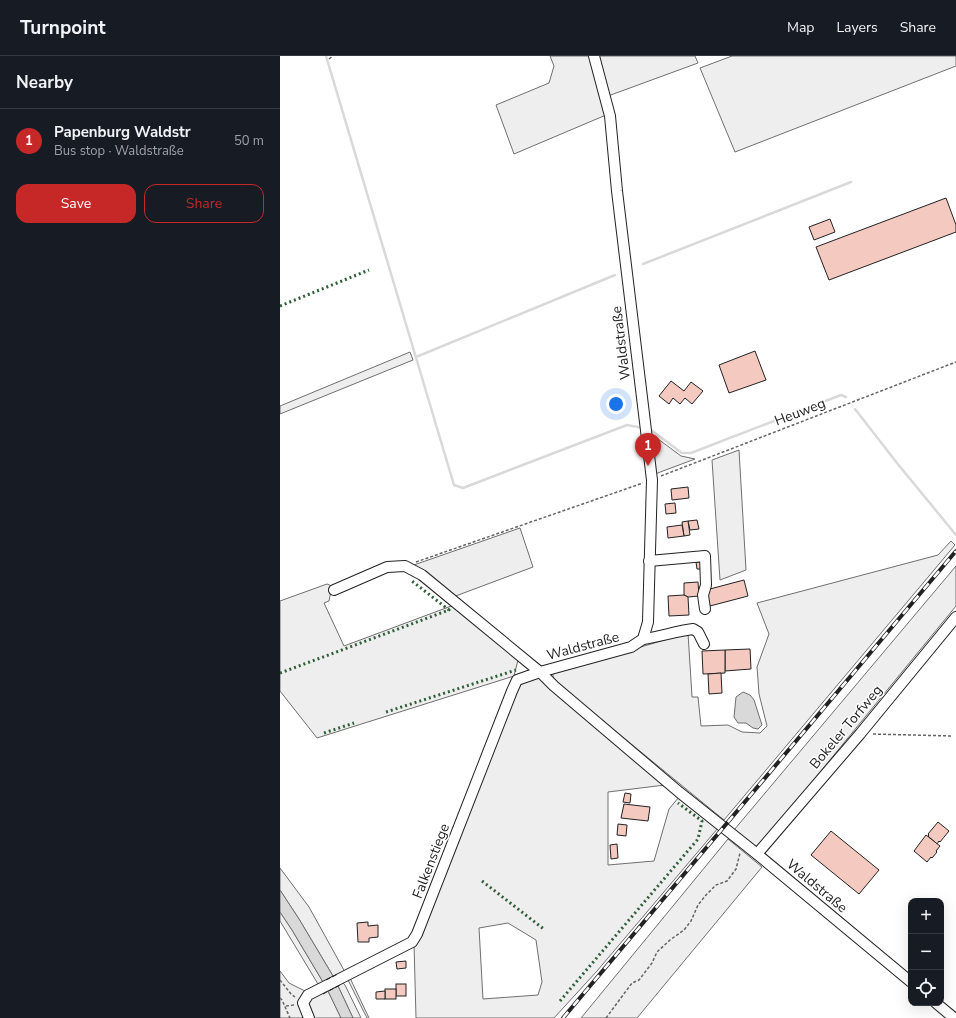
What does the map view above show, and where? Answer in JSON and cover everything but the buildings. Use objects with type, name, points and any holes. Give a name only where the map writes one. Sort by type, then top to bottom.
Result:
[{"type":"street","name":"Waldstraße","points":[[540,672],[631,647],[642,639],[648,622],[652,480],[617,192],[610,116],[594,56]]},
{"type":"street","points":[[649,561],[705,556],[706,585],[703,595],[705,609]]},
{"type":"street","name":"Waldstraße","points":[[405,566],[422,575],[540,672],[554,686],[673,787],[757,854],[908,980]]},
{"type":"street","points":[[334,590],[387,567],[405,566]]},
{"type":"street","name":"Bokeler Torfweg","points":[[757,854],[860,734],[956,617]]},
{"type":"street","points":[[642,639],[681,630],[693,629],[698,632],[704,644]]},
{"type":"street","name":"Falkenstiege","points":[[303,1003],[308,995],[412,942],[417,934],[514,685],[517,680],[540,672]]},
{"type":"street","points":[[303,1003],[309,1018]]},
{"type":"street","points":[[940,1006],[954,1018]]},
{"type":"path","points":[[329,59],[332,56]]},
{"type":"path","name":"Heuweg","points":[[405,566],[652,480],[956,362]]},
{"type":"path","points":[[860,734],[951,736]]},
{"type":"path","points":[[606,1018],[632,984],[639,980],[652,963],[657,952],[684,930],[706,895],[716,885],[727,881],[736,868],[743,844]]},
{"type":"path","points":[[280,980],[291,994],[303,1003]]},
{"type":"path","points":[[280,998],[290,1018]]},
{"type":"shaded area","points":[[550,56],[590,56],[606,115],[514,154],[496,105],[549,83],[554,66]]},
{"type":"shaded area","points":[[598,56],[695,56],[698,63],[608,96]]},
{"type":"shaded area","points":[[732,56],[956,56],[956,66],[735,152],[700,68]]},
{"type":"shaded area","points":[[410,352],[413,360],[280,414],[280,406]]},
{"type":"shaded area","points":[[650,433],[681,456],[695,459],[655,474]]},
{"type":"shaded area","points":[[739,450],[746,570],[720,580],[712,460]]},
{"type":"shaded area","points":[[520,528],[533,567],[453,597],[411,566]]},
{"type":"shaded area","points":[[951,541],[955,545],[724,820],[553,680],[553,673],[688,633],[692,697],[698,697],[701,726],[728,725],[742,732],[760,733],[767,726],[759,694],[757,667],[769,634],[757,603],[938,555]]},
{"type":"shaded area","points":[[956,566],[956,606],[757,849],[734,830]]},
{"type":"shaded area","points":[[327,584],[332,586],[329,601],[324,603],[344,646],[454,605],[518,660],[514,676],[317,738],[280,691],[280,601]]},
{"type":"shaded area","points":[[540,677],[665,785],[608,792],[608,865],[654,861],[669,809],[679,797],[718,828],[597,971],[554,1018],[416,1018],[414,944],[520,682]],"holes":[[[508,923],[536,940],[542,982],[538,995],[483,999],[479,928]]]},
{"type":"shaded area","points":[[743,692],[750,695],[754,700],[762,725],[758,729],[753,728],[746,723],[738,723],[734,717],[736,697]]},
{"type":"shaded area","points":[[728,839],[762,867],[637,1018],[581,1018]]},
{"type":"shaded area","points":[[280,868],[309,907],[345,972],[342,982],[345,985],[361,1018],[353,1018],[338,986],[328,991],[341,1018],[280,1018],[280,971],[289,983],[305,991],[318,984],[280,921],[280,912],[323,982],[333,976],[280,890]]},
{"type":"shaded area","points":[[280,890],[333,976],[323,982],[280,912]]},
{"type":"shaded area","points":[[350,978],[369,1018],[367,1018],[348,980]]},
{"type":"shaded area","points":[[338,986],[353,1018],[341,1018],[328,991]]},
{"type":"waterway","points":[[326,56],[454,485],[463,488],[627,425],[643,428]]},
{"type":"waterway","points":[[643,264],[851,182]]},
{"type":"waterway","points":[[416,357],[615,275]]},
{"type":"waterway","points":[[648,429],[682,453],[691,453],[841,395],[846,397]]},
{"type":"waterway","points":[[855,409],[956,535]]},
{"type":"railway","points":[[563,1018],[956,551]]},
{"type":"hedge","points":[[280,306],[369,270]]},
{"type":"hedge","points":[[280,673],[449,610],[412,581]]},
{"type":"hedge","points":[[386,712],[516,670]]},
{"type":"hedge","points":[[324,733],[354,723]]},
{"type":"hedge","points":[[560,1001],[698,839],[702,821],[678,803]]},
{"type":"hedge","points":[[482,881],[545,930]]},
{"type":"fence","points":[[326,980],[338,974]]},
{"type":"fence","points":[[323,994],[340,985]]},
{"type":"place","name":"Papenburg Waldstr","points":[[648,466]]}]
